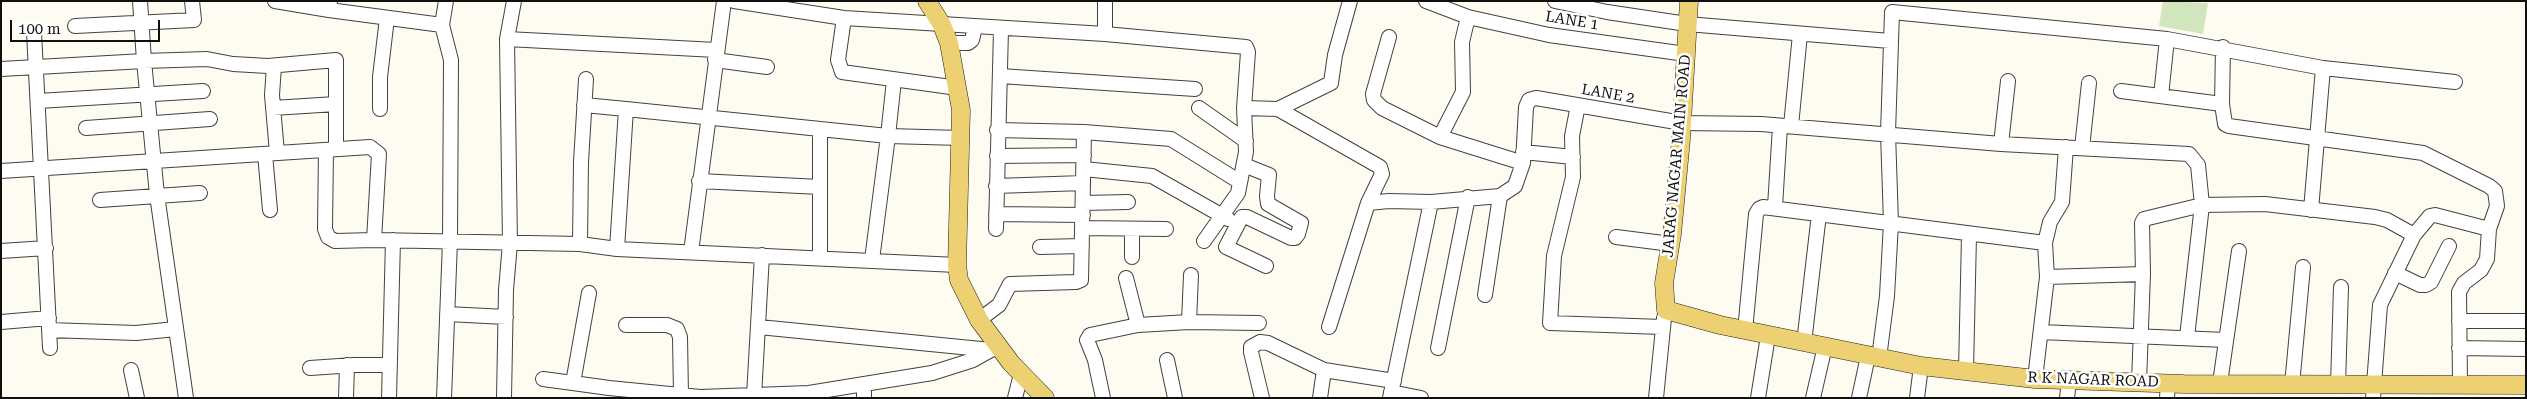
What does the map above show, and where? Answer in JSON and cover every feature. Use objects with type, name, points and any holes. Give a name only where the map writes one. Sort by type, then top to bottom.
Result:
[{"type":"main road","points":[[927,1],[942,24],[949,43],[958,88],[961,138],[957,265],[959,280],[994,348],[1045,398]]},
{"type":"main road","name":"JARAG NAGAR MAIN ROAD","points":[[1666,310],[1664,283],[1671,244],[1682,123],[1690,1]]},
{"type":"main road","name":"R K NAGAR ROAD","points":[[1666,310],[1745,331],[1873,357],[1921,366],[2034,379],[2068,390],[2139,382],[2168,390],[2220,383],[2292,386],[2338,385],[2373,391],[2460,383],[2526,385]]},
{"type":"street","points":[[140,1],[154,161],[186,398]]},
{"type":"street","points":[[75,26],[194,20],[192,1]]},
{"type":"street","points":[[275,1],[330,6],[387,18],[442,25]]},
{"type":"street","points":[[444,398],[450,242],[452,60],[442,25],[446,1]]},
{"type":"street","points":[[504,398],[510,243],[507,39],[514,1]]},
{"type":"street","points":[[691,252],[707,118],[724,1]]},
{"type":"street","points":[[734,1],[844,18],[1105,34],[1240,45],[1246,47],[1248,52],[1252,108],[1246,141],[1252,167]]},
{"type":"street","points":[[1105,1],[1105,34]]},
{"type":"street","points":[[1278,109],[1331,83],[1335,56],[1350,1]]},
{"type":"street","name":"LANE 1","points":[[1426,1],[1468,17],[1549,35],[1686,54]]},
{"type":"street","points":[[1556,1],[1607,12],[1687,24],[1890,41]]},
{"type":"street","points":[[1859,398],[1873,357],[1886,296],[1891,224],[1888,133],[1890,7],[2167,39],[2323,68],[2455,82]]},
{"type":"street","points":[[1440,137],[1462,92],[1462,42],[1468,17]]},
{"type":"street","points":[[380,109],[380,77],[387,18]]},
{"type":"street","points":[[844,18],[838,60],[842,72],[958,88]]},
{"type":"street","points":[[949,43],[968,43],[972,40],[975,27]]},
{"type":"street","points":[[996,229],[1001,29]]},
{"type":"street","points":[[34,32],[50,348]]},
{"type":"street","points":[[1775,208],[1785,126],[1800,34]]},
{"type":"street","points":[[1390,37],[1373,94],[1374,100],[1382,108],[1440,137],[1523,157],[1573,157]]},
{"type":"street","points":[[507,39],[716,55],[767,67]]},
{"type":"street","points":[[2161,96],[2167,39]]},
{"type":"street","points":[[2223,48],[2222,104],[2225,124],[2228,126],[2432,156],[2494,191],[2497,206],[2489,229],[2487,260],[2481,270],[2464,284],[2460,292],[2460,383]]},
{"type":"street","points":[[1,69],[207,59],[233,64],[274,66],[336,60],[336,104],[325,229],[328,237],[335,241],[393,240],[580,244],[617,249],[957,265]]},
{"type":"street","points":[[270,210],[274,66]]},
{"type":"street","points":[[2311,210],[2323,68]]},
{"type":"street","points":[[1000,76],[1196,90]]},
{"type":"street","points":[[580,244],[586,79]]},
{"type":"street","points":[[872,260],[894,80]]},
{"type":"street","points":[[2001,144],[2008,81]]},
{"type":"street","points":[[2082,148],[2089,83]]},
{"type":"street","points":[[38,101],[203,91]]},
{"type":"street","points":[[2122,91],[2222,104]]},
{"type":"street","name":"LANE 2","points":[[1523,157],[1526,106],[1529,100],[1536,98],[1682,123],[1785,126],[1888,133],[2001,144],[2188,154],[2198,165],[2202,205],[2187,337]]},
{"type":"street","points":[[273,108],[336,104]]},
{"type":"street","points":[[1578,105],[1572,136],[1573,177],[1554,256],[1550,323],[1662,327]]},
{"type":"street","points":[[584,106],[888,136],[961,138]]},
{"type":"street","points":[[1199,108],[1246,141]]},
{"type":"street","points":[[1252,108],[1278,109],[1380,167],[1382,174],[1368,203],[1329,327]]},
{"type":"street","points":[[617,249],[626,109]]},
{"type":"street","points":[[86,128],[210,119]]},
{"type":"street","points":[[820,130],[820,258]]},
{"type":"street","points":[[997,130],[1084,132],[1171,139],[1240,182]]},
{"type":"street","points":[[979,320],[999,305],[1010,284],[1076,282],[1081,280],[1084,132]]},
{"type":"street","points":[[1,171],[370,147],[379,154],[374,240]]},
{"type":"street","points":[[2034,379],[2047,277],[2046,243],[2050,222],[2062,202],[2066,147]]},
{"type":"street","points":[[997,156],[1084,155]]},
{"type":"street","points":[[1368,203],[1388,201],[1431,202],[1468,197],[1500,196],[1515,186],[1521,174],[1523,157]]},
{"type":"street","points":[[1252,167],[1240,182],[1229,220],[1226,244],[1228,250],[1266,266]]},
{"type":"street","points":[[1204,241],[1229,220],[1242,217],[1247,217],[1290,238],[1295,238],[1298,234],[1300,228],[1299,221],[1268,204],[1269,174],[1252,167]]},
{"type":"street","points":[[996,186],[1084,176],[1152,176],[1229,220]]},
{"type":"street","points":[[699,180],[820,187]]},
{"type":"street","points":[[100,200],[158,194],[200,193]]},
{"type":"street","points":[[1484,295],[1500,196]]},
{"type":"street","points":[[1438,348],[1468,197]]},
{"type":"street","points":[[1083,215],[1128,202]]},
{"type":"street","points":[[1391,390],[1431,202]]},
{"type":"street","points":[[2139,382],[2144,274],[2142,223],[2144,219],[2202,205],[2244,203],[2387,220],[2414,235]]},
{"type":"street","points":[[1745,331],[1756,214],[1763,207],[1969,235],[2046,243]]},
{"type":"street","points":[[996,214],[1083,215],[1132,229],[1166,230]]},
{"type":"street","points":[[1804,343],[1819,214]]},
{"type":"street","points":[[2373,391],[2380,305],[2414,235],[2430,216],[2434,215],[2489,229]]},
{"type":"street","points":[[1132,229],[1132,258]]},
{"type":"street","points":[[1966,371],[1969,235]]},
{"type":"street","points":[[1616,237],[1671,244]]},
{"type":"street","points":[[389,398],[393,240]]},
{"type":"street","points":[[1040,247],[1082,246]]},
{"type":"street","points":[[2395,273],[2420,286],[2426,285],[2431,282],[2450,246]]},
{"type":"street","points":[[1,250],[46,248]]},
{"type":"street","points":[[2220,383],[2239,251]]},
{"type":"street","points":[[754,396],[762,255]]},
{"type":"street","points":[[2292,386],[2303,267]]},
{"type":"street","points":[[2047,277],[2144,274]]},
{"type":"street","points":[[1189,322],[1191,275]]},
{"type":"street","points":[[1126,278],[1138,325]]},
{"type":"street","points":[[2338,385],[2341,287]]},
{"type":"street","points":[[573,383],[589,293]]},
{"type":"street","points":[[1656,398],[1662,327],[1666,310]]},
{"type":"street","points":[[447,314],[506,317]]},
{"type":"street","points":[[2459,321],[2526,321]]},
{"type":"street","points":[[1,322],[49,324],[136,333],[176,329]]},
{"type":"street","points":[[1103,398],[1095,360],[1087,337],[1138,325],[1189,322],[1258,324]]},
{"type":"street","points":[[626,325],[668,325],[677,329],[680,337],[682,395]]},
{"type":"street","points":[[759,327],[994,348]]},
{"type":"street","points":[[2041,332],[2226,340]]},
{"type":"street","points":[[1758,398],[1768,336]]},
{"type":"street","points":[[1262,398],[1251,352],[1254,344],[1260,342],[1268,343],[1324,370],[1421,398]]},
{"type":"street","points":[[1813,398],[1825,346]]},
{"type":"street","points":[[544,379],[573,383],[607,393],[754,396],[864,391],[973,360],[994,348]]},
{"type":"street","points":[[2459,348],[2526,349]]},
{"type":"street","points":[[1167,360],[1175,398]]},
{"type":"street","points":[[310,368],[348,365],[390,365]]},
{"type":"street","points":[[346,398],[348,365]]},
{"type":"street","points":[[1918,398],[1921,366]]},
{"type":"street","points":[[131,370],[137,398]]},
{"type":"street","points":[[1320,398],[1324,370]]},
{"type":"street","points":[[1015,398],[1021,374]]},
{"type":"green space","points":[[2163,1],[2208,3],[2203,34],[2159,26]]}]
